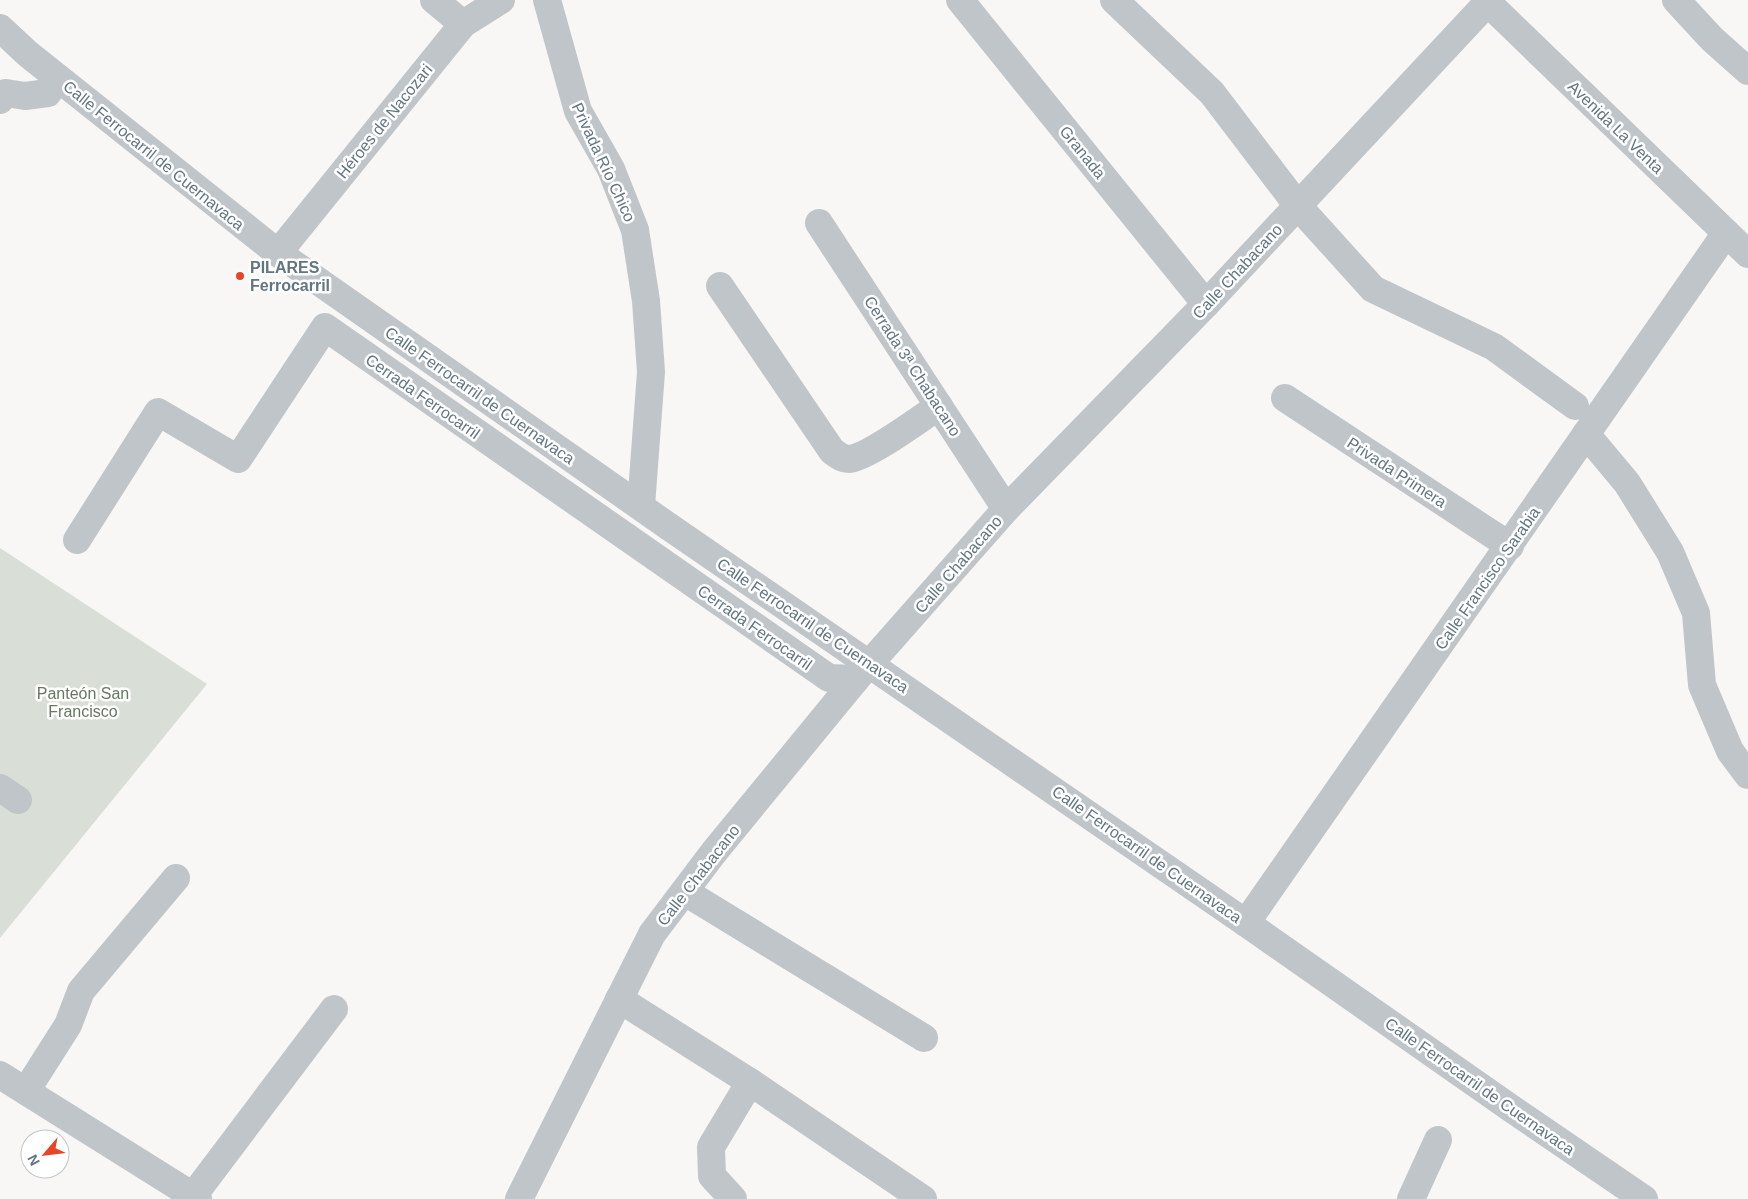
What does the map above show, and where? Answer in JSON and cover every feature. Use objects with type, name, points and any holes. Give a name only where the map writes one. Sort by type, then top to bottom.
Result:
[{"type":"street","points":[[434,0],[463,24]]},
{"type":"street","name":"Héroes de Nacozari","points":[[278,253],[463,24],[501,0]]},
{"type":"street","name":"Privada Río Chico","points":[[547,0],[578,111],[611,169],[635,230],[646,301],[651,372],[641,506]]},
{"type":"street","name":"Granada","points":[[960,0],[1206,304]]},
{"type":"street","points":[[1114,0],[1212,93],[1298,206],[1373,288],[1494,347],[1575,406]]},
{"type":"street","points":[[1676,0],[1712,39],[1748,71]]},
{"type":"street","name":"Calle Chabacano","points":[[519,1199],[652,934],[714,852],[863,671],[1006,509],[1206,304],[1487,1]]},
{"type":"street","name":"Avenida La Venta","points":[[1487,1],[1748,254]]},
{"type":"street","name":"Calle Ferrocarril de Cuernavaca","points":[[0,28],[28,54],[278,253],[446,372],[641,506],[863,671],[1246,923],[1644,1199]]},
{"type":"street","name":"Calle Ferrocarril de Cuernavaca","points":[[0,100],[6,93],[25,96],[48,93]]},
{"type":"street","name":"Cerrada 3ª Chabacano","points":[[819,223],[1006,509]]},
{"type":"street","name":"Calle Francisco Sarabia","points":[[1246,923],[1726,233]]},
{"type":"street","points":[[720,286],[832,451],[843,459],[852,459],[866,453],[940,406]]},
{"type":"street","name":"Cerrada Ferrocarril","points":[[77,540],[158,412],[238,459],[325,327],[830,678],[863,671]]},
{"type":"street","name":"Privada Primera","points":[[1286,398],[1510,546]]},
{"type":"street","points":[[1586,434],[1627,483],[1670,552],[1696,612],[1702,685],[1730,751],[1748,775]]},
{"type":"street","points":[[26,1091],[68,1025],[81,992],[176,878]]},
{"type":"street","points":[[685,892],[924,1038]]},
{"type":"street","points":[[619,999],[750,1082],[923,1199]]},
{"type":"street","points":[[0,1075],[195,1198],[334,1009]]},
{"type":"street","points":[[732,1199],[712,1176],[711,1147],[750,1082]]},
{"type":"street","points":[[1411,1199],[1438,1140]]},
{"type":"green space","name":"Panteón San Francisco","points":[[0,548],[207,684],[0,938]]},
{"type":"place","name":"PILARES Ferrocarril","points":[[240,276]]}]
